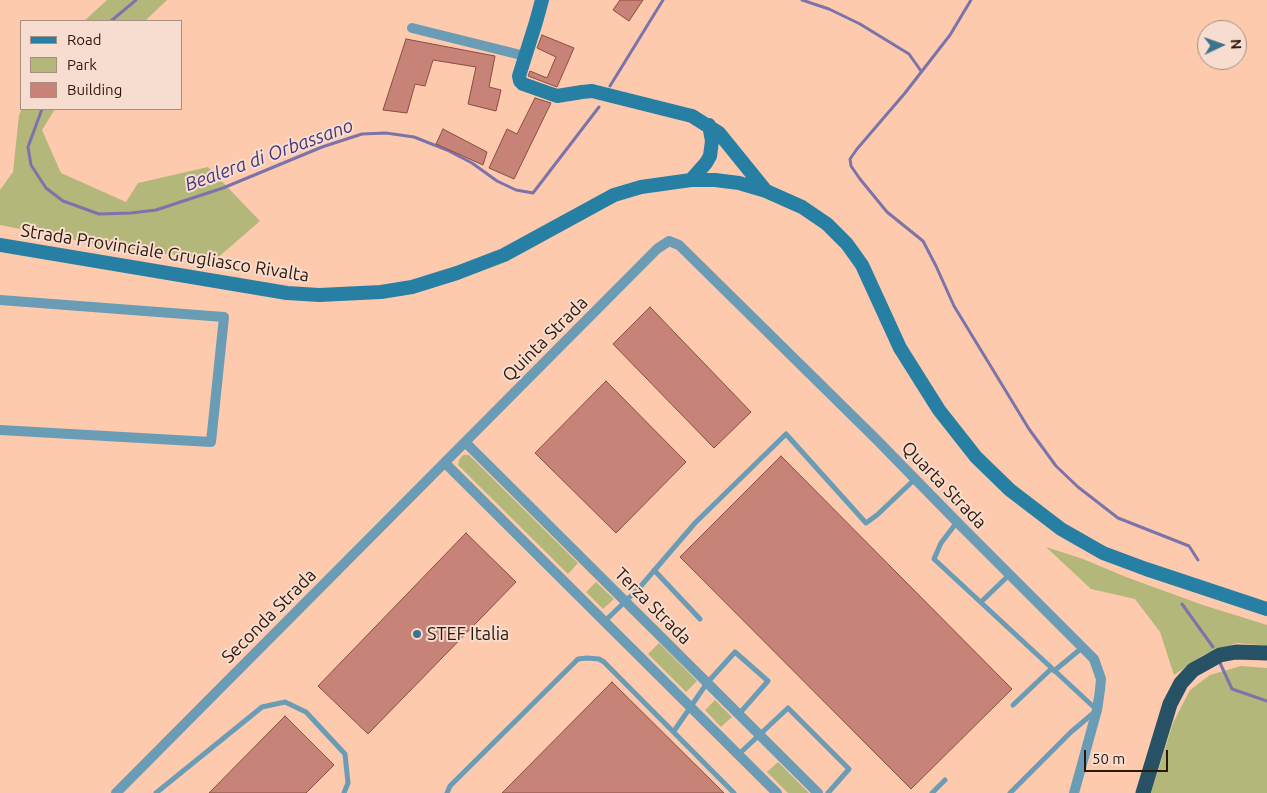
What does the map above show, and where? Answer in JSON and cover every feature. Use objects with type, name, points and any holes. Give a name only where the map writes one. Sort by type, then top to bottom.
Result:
[{"type":"highway","points":[[1142,793],[1170,704],[1181,683],[1193,670],[1220,655],[1236,652],[1267,654]]},
{"type":"street","points":[[542,0],[519,76],[523,84],[552,96],[592,92],[692,116],[719,133],[766,191]]},
{"type":"street","points":[[412,28],[525,56]]},
{"type":"street","points":[[692,180],[710,156],[712,141],[709,125]]},
{"type":"street","name":"Strada Provinciale Grugliasco Rivalta","points":[[0,245],[287,294],[318,295],[381,292],[412,287],[457,274],[504,254],[614,195],[642,187],[692,180],[738,183],[766,191],[802,207],[827,224],[848,244],[862,265],[900,348],[939,410],[976,456],[1010,490],[1061,529],[1103,553],[1146,570],[1267,609]]},
{"type":"street","name":"Quinta Strada","points":[[445,463],[657,249],[669,241]]},
{"type":"street","name":"Quarta Strada","points":[[669,241],[679,245],[876,438],[1009,575],[1094,659],[1099,668],[1101,679],[1097,710],[1074,793]]},
{"type":"street","points":[[0,300],[224,317],[211,442],[0,430]]},
{"type":"street","name":"Terza Strada","points":[[466,442],[818,793]]},
{"type":"street","points":[[445,463],[777,793]]},
{"type":"street","name":"Seconda Strada","points":[[116,793],[445,463]]},
{"type":"lane","points":[[604,622],[640,587],[695,523],[786,434],[866,523],[878,515],[915,479]]},
{"type":"lane","points":[[957,522],[941,542],[934,559],[1097,710],[1010,793]]},
{"type":"lane","points":[[654,570],[700,619]]},
{"type":"lane","points":[[981,602],[1009,575]]},
{"type":"lane","points":[[1013,705],[1083,647]]},
{"type":"lane","points":[[674,731],[707,683],[735,652],[768,681],[739,714]]},
{"type":"lane","points":[[447,793],[450,786],[578,659],[587,658],[599,659],[604,662],[734,793]]},
{"type":"lane","points":[[156,793],[262,707],[285,702],[306,712],[345,754],[348,783],[344,793]]},
{"type":"lane","points":[[738,754],[788,708],[849,769],[828,793]]},
{"type":"lane","points":[[932,793],[945,780]]},
{"type":"green space","points":[[107,0],[167,0],[146,20],[85,20]]},
{"type":"green space","points":[[22,110],[54,110],[42,130],[61,173],[126,202],[138,183],[208,167],[260,221],[215,260],[110,247],[0,225],[0,190],[13,172],[19,115]]},
{"type":"green space","points":[[463,455],[469,455],[578,563],[568,574],[458,465]]},
{"type":"green space","points":[[1046,547],[1083,559],[1203,605],[1267,625],[1267,646],[1237,643],[1203,655],[1174,675],[1160,632],[1135,599],[1091,589]]},
{"type":"green space","points":[[596,582],[614,599],[603,609],[586,592]]},
{"type":"green space","points":[[659,643],[697,681],[686,692],[648,654]]},
{"type":"green space","points":[[1241,666],[1267,668],[1267,793],[1151,793],[1173,723],[1190,690],[1210,675]]},
{"type":"green space","points":[[715,700],[732,717],[721,727],[705,710]]},
{"type":"green space","points":[[778,762],[809,793],[788,793],[767,772]]},
{"type":"building","points":[[620,0],[643,0],[629,21],[613,10]]},
{"type":"building","points":[[542,35],[574,48],[557,87],[528,76],[530,71],[547,78],[556,57],[537,48]]},
{"type":"building","points":[[406,39],[495,56],[489,87],[501,90],[496,111],[468,104],[476,67],[433,60],[425,86],[415,84],[407,113],[383,110]]},
{"type":"building","points":[[535,98],[551,103],[514,179],[489,168],[507,129],[517,134]]},
{"type":"building","points":[[443,129],[487,152],[483,165],[436,144]]},
{"type":"building","points":[[650,307],[751,412],[714,448],[613,344]]},
{"type":"building","points":[[606,381],[686,462],[616,533],[535,453]]},
{"type":"building","points":[[781,456],[1012,689],[911,789],[680,557]]},
{"type":"building","name":"STEF Italia","points":[[466,533],[516,582],[368,734],[318,686]]},
{"type":"building","points":[[612,682],[724,793],[502,793]]},
{"type":"building","points":[[285,716],[334,765],[306,793],[209,793]]},
{"type":"waterway","name":"Bealera di Orbassano","points":[[112,20],[136,0]]},
{"type":"waterway","name":"Bealera di Orbassano","points":[[610,86],[663,0]]},
{"type":"waterway","name":"Bealera di Orbassano","points":[[802,0],[829,9],[860,24],[909,54],[921,71]]},
{"type":"waterway","points":[[971,0],[950,35],[905,93],[857,149],[850,159],[851,166],[887,212],[923,241],[954,306],[1029,429],[1056,466],[1078,487],[1118,518],[1189,546],[1198,560]]},
{"type":"waterway","name":"Bealera di Orbassano","points":[[42,110],[28,147],[31,165],[46,188],[63,201],[99,214],[156,210],[223,188],[322,147],[362,134],[386,133],[414,137],[447,150],[472,163],[497,181],[516,190],[533,193],[599,107]]},
{"type":"waterway","points":[[1182,604],[1213,647]]},
{"type":"waterway","points":[[1220,663],[1232,689],[1267,701]]},
{"type":"place","name":"STEF Italia","points":[[417,634]]}]
